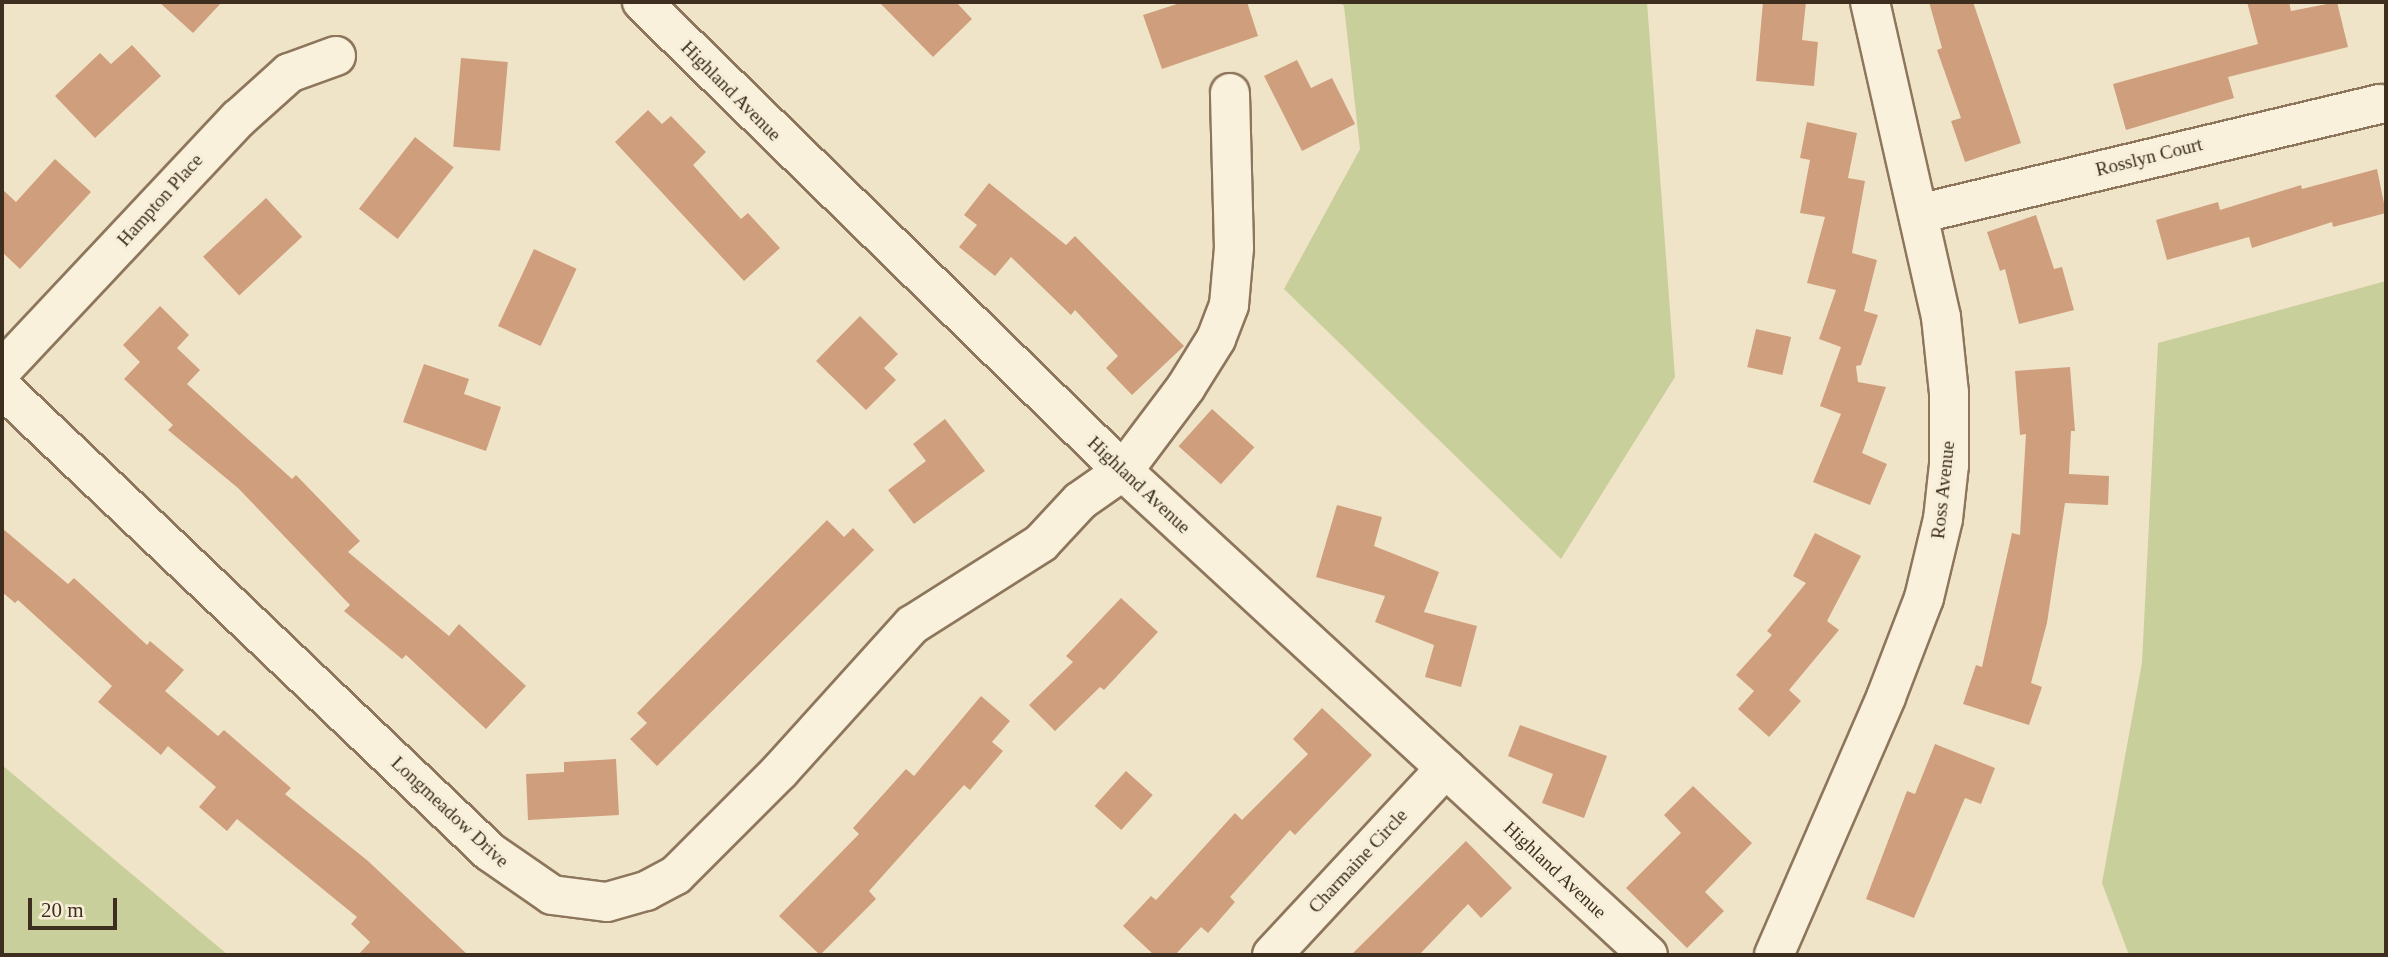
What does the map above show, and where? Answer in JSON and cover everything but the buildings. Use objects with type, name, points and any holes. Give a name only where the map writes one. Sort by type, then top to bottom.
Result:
[{"type":"street","name":"Highland Avenue","points":[[642,2],[1123,471],[1648,955]]},
{"type":"street","name":"Ross Avenue","points":[[1774,955],[1886,697],[1924,598],[1943,519],[1950,465],[1949,393],[1941,317],[1870,2]]},
{"type":"street","name":"Hampton Place","points":[[2,370],[238,119],[289,73],[336,56]]},
{"type":"street","name":"Longmeadow Drive","points":[[2,388],[490,852],[552,895],[576,901],[607,902],[646,891],[676,874],[780,771],[912,625],[1041,543],[1080,501],[1123,471],[1186,387],[1216,338],[1229,305],[1234,248],[1230,93]]},
{"type":"street","name":"Rosslyn Court","points":[[1919,214],[2380,104]]},
{"type":"street","name":"Charmaine Circle","points":[[1272,955],[1446,768]]},
{"type":"green space","points":[[1339,2],[1647,2],[1675,377],[1561,559],[1284,289],[1360,149],[1344,6]]},
{"type":"green space","points":[[2386,281],[2386,955],[2129,955],[2102,883],[2142,663],[2158,343]]},
{"type":"green space","points":[[2,765],[228,955],[2,955]]}]
